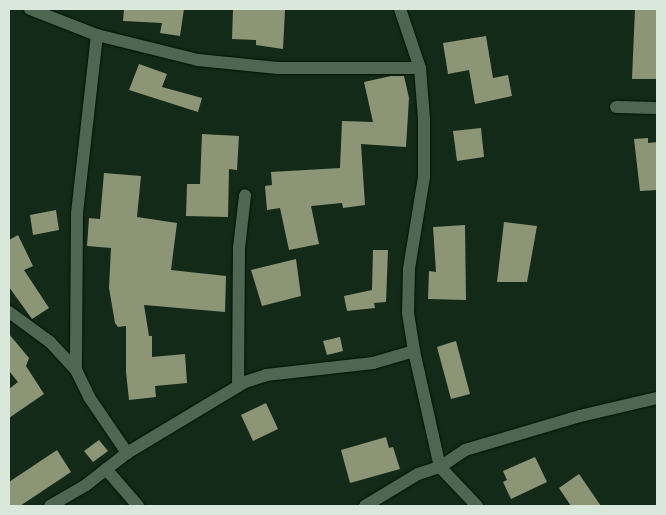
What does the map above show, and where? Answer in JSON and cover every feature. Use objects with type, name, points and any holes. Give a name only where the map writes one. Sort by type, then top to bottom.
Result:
[{"type":"street","points":[[30,9],[97,35],[198,60],[278,68],[420,68]]},
{"type":"street","points":[[400,9],[420,68],[424,177],[409,269],[408,313],[414,351],[440,467],[477,506]]},
{"type":"street","points":[[76,370],[77,214],[97,35]]},
{"type":"street","points":[[616,107],[657,108]]},
{"type":"street","points":[[238,386],[238,248],[245,195]]},
{"type":"street","points":[[9,312],[50,342],[76,370],[89,397],[127,453]]},
{"type":"street","points":[[50,506],[127,453],[238,386],[266,375],[373,363],[414,351]]},
{"type":"street","points":[[364,506],[418,474],[440,467],[465,450],[580,416],[657,398]]},
{"type":"street","points":[[106,469],[138,506]]},
{"type":"building","points":[[124,9],[184,9],[180,36],[160,33],[162,23],[123,21]]},
{"type":"building","points":[[233,9],[285,10],[283,49],[256,45],[256,40],[232,39]]},
{"type":"building","points":[[635,9],[657,9],[656,79],[632,79]]},
{"type":"building","points":[[486,36],[493,78],[508,75],[512,96],[475,104],[469,70],[448,74],[443,43]]},
{"type":"building","points":[[139,64],[167,74],[162,87],[202,98],[198,112],[129,90]]},
{"type":"building","points":[[391,76],[404,76],[409,98],[406,147],[361,144],[365,205],[343,208],[342,203],[311,206],[319,244],[289,250],[280,208],[267,210],[265,186],[272,185],[271,172],[340,168],[342,121],[373,122],[364,82]]},
{"type":"building","points":[[481,128],[484,157],[457,161],[453,131]]},
{"type":"building","points":[[202,134],[239,136],[237,170],[229,169],[228,217],[186,216],[187,184],[200,184]]},
{"type":"building","points":[[648,138],[648,143],[657,142],[657,190],[640,191],[634,139]]},
{"type":"building","points":[[104,173],[141,176],[137,217],[177,223],[171,270],[226,276],[225,312],[144,305],[149,336],[152,336],[152,357],[185,354],[187,383],[155,386],[156,397],[129,400],[126,372],[126,326],[118,327],[115,323],[109,288],[111,248],[87,246],[89,218],[100,219]]},
{"type":"building","points":[[56,210],[59,230],[33,235],[30,215]]},
{"type":"building","points":[[504,222],[537,226],[527,282],[497,282]]},
{"type":"building","points":[[465,225],[466,300],[428,299],[429,271],[436,272],[433,227]]},
{"type":"building","points":[[18,235],[33,266],[24,270],[49,308],[32,319],[9,287],[9,240]]},
{"type":"building","points":[[373,250],[388,250],[386,302],[374,303],[375,308],[347,311],[344,296],[372,290]]},
{"type":"building","points":[[296,259],[301,296],[262,306],[251,270]]},
{"type":"building","points":[[9,334],[29,358],[26,366],[44,394],[9,418],[9,389],[18,382],[9,371]]},
{"type":"building","points":[[340,337],[343,351],[327,355],[323,341]]},
{"type":"building","points":[[456,341],[470,394],[451,399],[437,347]]},
{"type":"building","points":[[266,403],[278,429],[253,441],[241,415]]},
{"type":"building","points":[[386,437],[389,448],[393,447],[400,469],[350,483],[341,450]]},
{"type":"building","points":[[99,440],[108,451],[93,462],[84,451]]},
{"type":"building","points":[[57,450],[71,472],[20,506],[9,506],[9,482]]},
{"type":"building","points":[[535,457],[547,482],[511,499],[503,482],[507,480],[503,471]]},
{"type":"building","points":[[579,474],[601,506],[571,506],[559,488]]}]
